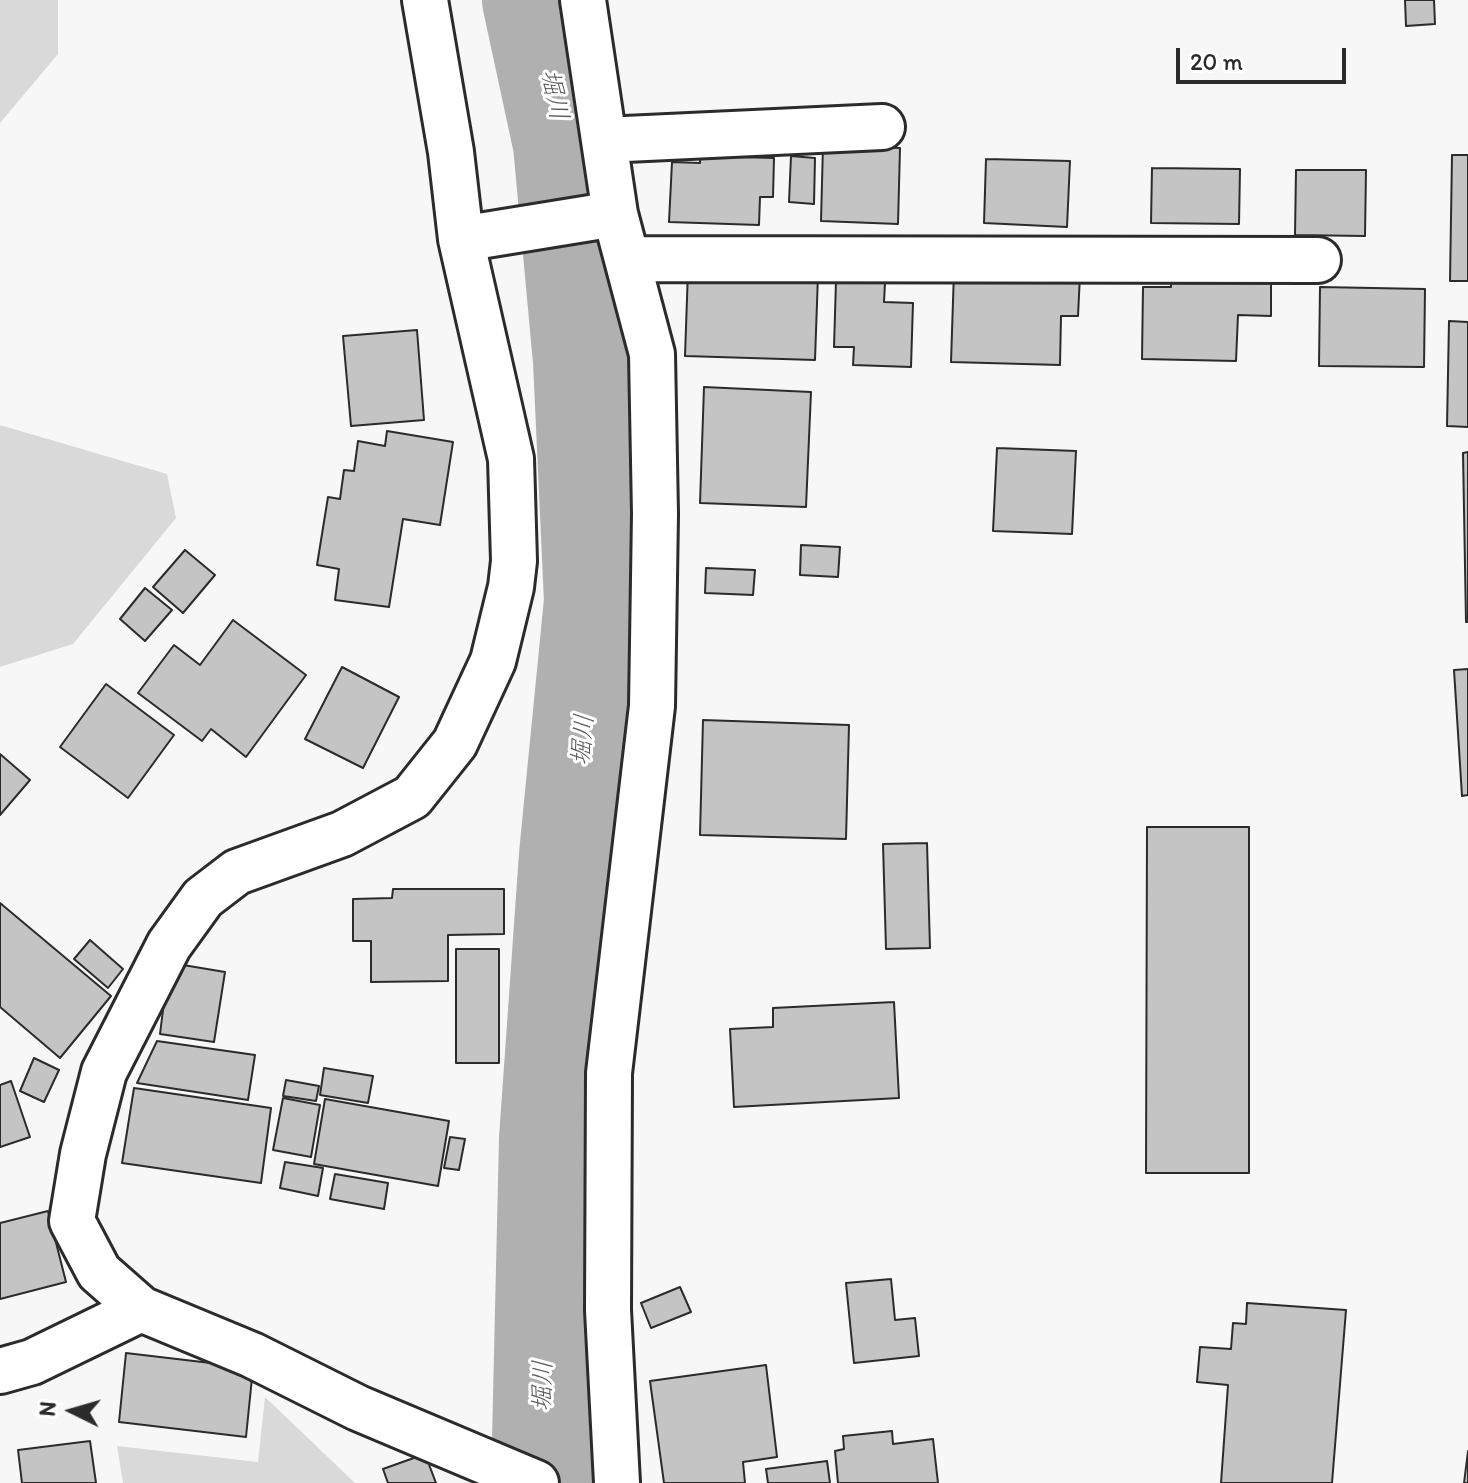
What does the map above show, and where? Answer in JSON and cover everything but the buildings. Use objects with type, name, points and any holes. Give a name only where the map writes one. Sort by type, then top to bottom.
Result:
[{"type":"street","points":[[425,0],[451,152],[461,239],[511,459],[514,561],[511,587],[493,661],[455,743],[412,797],[342,834],[237,872],[203,898],[169,945],[104,1072],[83,1154],[72,1221],[99,1272],[141,1309],[252,1355],[358,1408],[536,1483]]},
{"type":"street","points":[[583,0],[615,214],[652,354],[655,514],[652,706],[609,1073],[608,1310],[617,1483]]},
{"type":"street","points":[[604,140],[882,127]]},
{"type":"street","points":[[461,239],[615,214]]},
{"type":"street","points":[[627,259],[1318,260]]},
{"type":"street","points":[[0,1371],[32,1362],[141,1309]]},
{"type":"shaded area","points":[[0,0],[58,0],[58,54],[0,123]]},
{"type":"shaded area","points":[[0,425],[167,474],[176,518],[73,644],[0,667]]},
{"type":"shaded area","points":[[265,1397],[355,1483],[123,1483],[117,1446],[258,1462]]},
{"type":"waterway","name":"堀川","points":[[533,0],[564,144],[584,361],[595,601],[570,855],[550,1139],[542,1483]]}]
